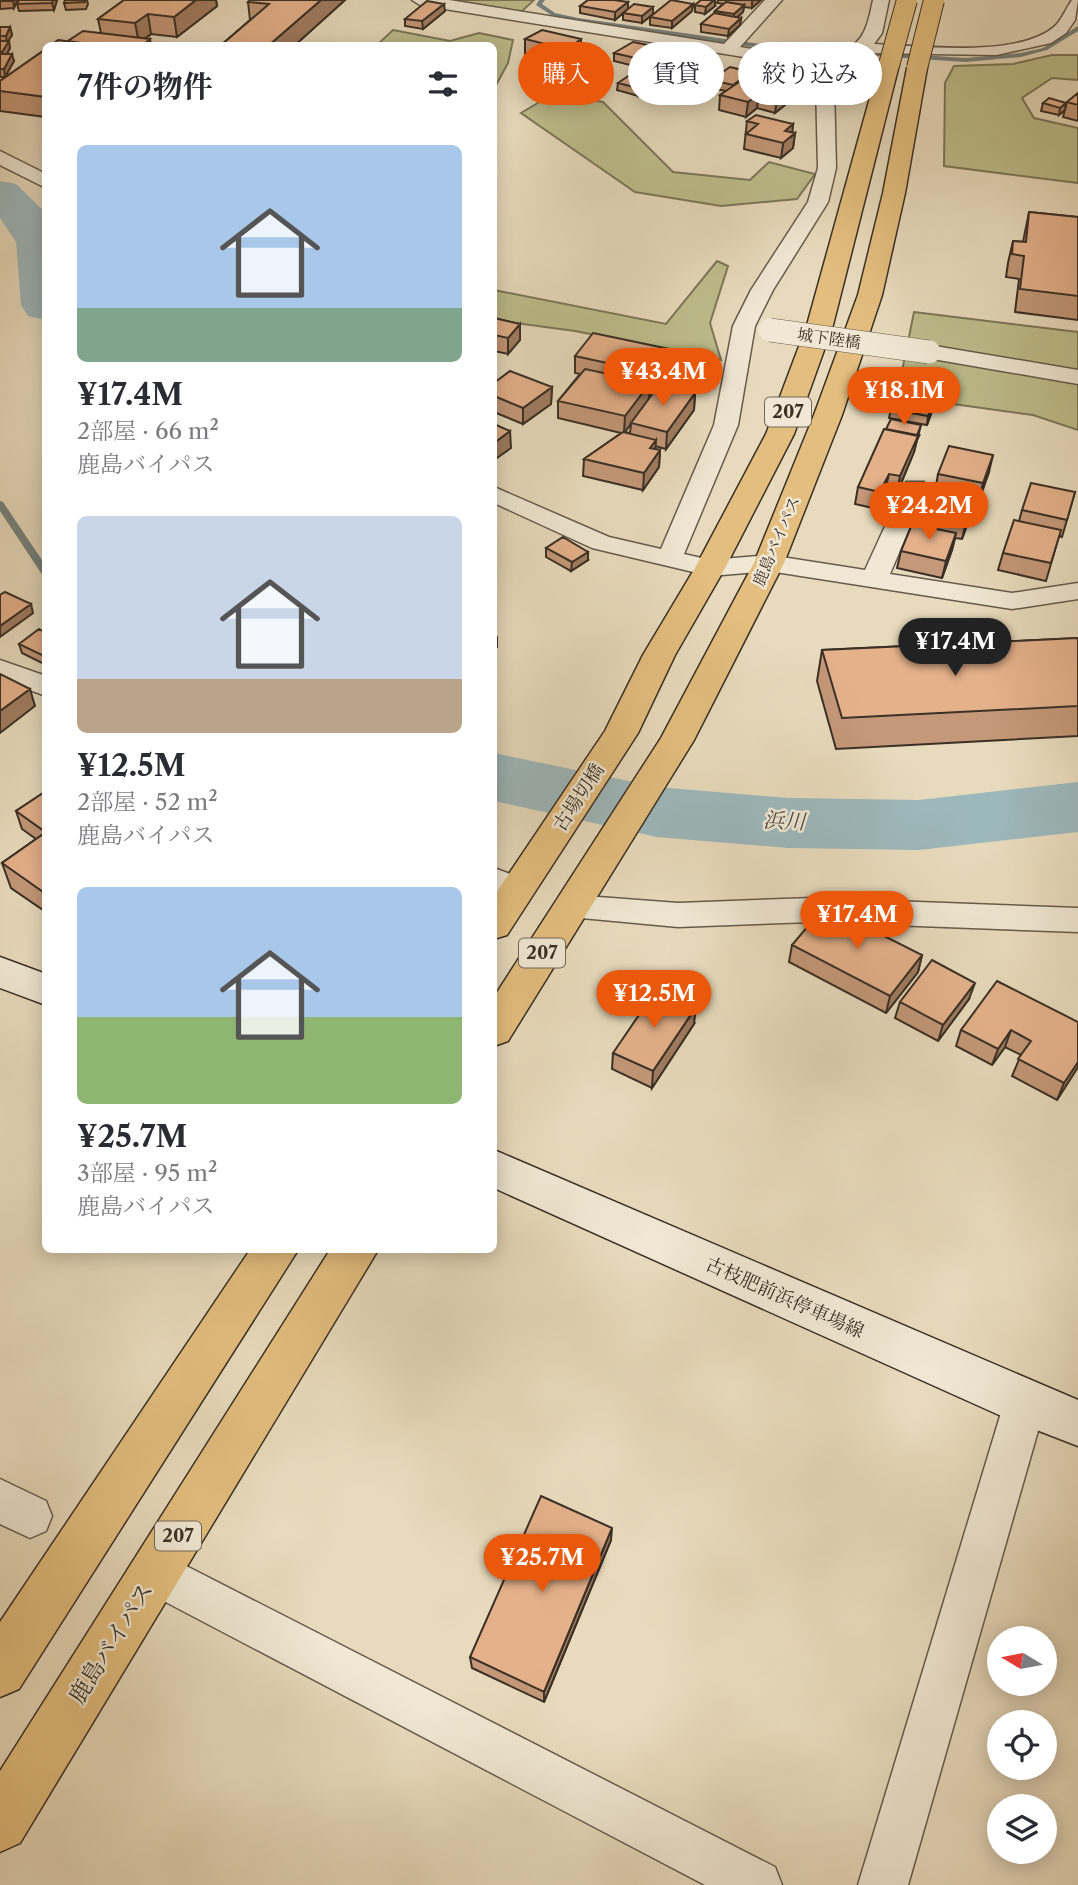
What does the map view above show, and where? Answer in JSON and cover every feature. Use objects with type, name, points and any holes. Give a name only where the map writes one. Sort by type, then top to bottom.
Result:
[{"type":"highway","name":"207","points":[[710,568],[780,434],[820,325],[907,0]]},
{"type":"highway","name":"鹿島バイパス","points":[[497,1025],[677,740],[769,564],[828,415],[870,295],[934,0]]},
{"type":"highway","name":"古場切橋","points":[[516,877],[621,733],[659,655],[710,568]]},
{"type":"highway","name":"207","points":[[497,918],[516,877]]},
{"type":"highway","points":[[0,1671],[273,1253]]},
{"type":"highway","name":"鹿島バイパス","points":[[0,1823],[353,1253]]},
{"type":"main road","points":[[0,972],[42,988]]},
{"type":"main road","name":"古枝肥前浜停車場線","points":[[497,1169],[1024,1403],[1078,1423]]},
{"type":"street","points":[[420,0],[542,13],[738,44]]},
{"type":"street","points":[[734,43],[774,0]]},
{"type":"street","points":[[867,42],[874,33],[881,0]]},
{"type":"street","points":[[882,49],[965,52],[1023,46],[1059,32],[1078,3],[1063,0]]},
{"type":"street","points":[[670,561],[726,425],[744,326],[762,290],[818,202],[827,168],[826,105]]},
{"type":"street","points":[[0,157],[42,180]]},
{"type":"street","name":"城下陸橋","points":[[744,326],[929,352],[1078,377]]},
{"type":"street","points":[[874,579],[915,487]]},
{"type":"street","points":[[497,495],[601,542],[670,561],[710,568],[769,564],[1012,601],[1078,591]]},
{"type":"street","points":[[0,669],[42,685]]},
{"type":"street","points":[[582,892],[678,915],[812,910],[1078,920]]},
{"type":"street","points":[[883,1885],[1024,1403]]},
{"type":"street","points":[[155,1572],[757,1885]]},
{"type":"green space","points":[[451,0],[534,0],[521,12]]},
{"type":"green space","points":[[393,30],[450,41],[479,33],[513,40],[508,63],[497,83],[497,42],[380,42]]},
{"type":"green space","points":[[1052,55],[1078,55],[1078,80],[1052,78],[1022,98],[1034,118],[1078,128],[1078,183],[944,166],[945,83],[954,66],[1013,64]]},
{"type":"green space","points":[[534,105],[606,105],[673,172],[750,180],[769,162],[815,174],[797,199],[721,206],[635,192],[521,113]]},
{"type":"green space","points":[[717,261],[728,266],[710,323],[721,360],[575,331],[497,320],[497,291],[666,324]]},
{"type":"green space","points":[[914,312],[1078,332],[1078,430],[1033,415],[924,400],[899,386]]},
{"type":"building","points":[[19,0],[53,0],[52,3],[17,4]]},
{"type":"building","points":[[65,0],[85,0],[85,2],[64,3]]},
{"type":"building","points":[[124,0],[196,0],[174,17],[148,14],[135,23],[98,19]]},
{"type":"building","points":[[321,0],[273,42],[225,42],[269,4],[248,2]]},
{"type":"building","points":[[588,0],[628,2],[615,12],[580,6]]},
{"type":"building","points":[[671,0],[693,4],[672,21],[650,17]]},
{"type":"building","points":[[701,0],[714,0],[706,7],[695,5]]},
{"type":"building","points":[[427,1],[444,4],[422,21],[405,19]]},
{"type":"building","points":[[726,2],[744,5],[734,14],[715,11]]},
{"type":"building","points":[[634,4],[653,7],[642,16],[623,13]]},
{"type":"building","points":[[714,13],[741,18],[729,29],[701,24]]},
{"type":"building","points":[[0,27],[10,27],[6,36],[0,36]]},
{"type":"building","points":[[542,30],[581,39],[577,42],[537,42],[525,39]]},
{"type":"building","points":[[83,31],[150,39],[147,42],[68,41]]},
{"type":"building","points":[[0,41],[9,41],[2,52],[0,52]]},
{"type":"building","points":[[628,45],[628,56],[614,53]]},
{"type":"building","points":[[42,52],[42,96],[0,91],[0,81]]},
{"type":"building","points":[[0,54],[12,54],[4,69],[0,69]]},
{"type":"building","points":[[730,67],[738,69],[738,81],[733,85],[724,83],[724,71]]},
{"type":"building","points":[[628,76],[628,86],[618,83]]},
{"type":"building","points":[[738,83],[738,100],[724,96],[724,92]]},
{"type":"building","points":[[1078,93],[1078,105],[1067,102]]},
{"type":"building","points":[[1049,98],[1066,103],[1060,108],[1043,103]]},
{"type":"building","points":[[756,115],[793,124],[785,131],[795,133],[783,143],[746,134],[758,124],[747,121]]},
{"type":"building","points":[[1029,212],[1078,217],[1078,296],[1020,289],[1024,256],[1012,254],[1013,241],[1026,242]]},
{"type":"building","points":[[497,319],[520,324],[508,338],[497,336]]},
{"type":"building","points":[[593,333],[698,355],[681,379],[575,356]]},
{"type":"building","points":[[585,369],[650,383],[625,416],[558,401]]},
{"type":"building","points":[[510,371],[552,387],[523,408],[497,397],[497,381]]},
{"type":"building","points":[[659,385],[695,393],[667,432],[631,423]]},
{"type":"building","points":[[896,398],[933,405],[928,416],[891,409]]},
{"type":"building","points":[[891,419],[921,425],[917,435],[886,429]]},
{"type":"building","points":[[497,425],[510,431],[497,441]]},
{"type":"building","points":[[884,429],[918,436],[900,476],[889,474],[880,492],[858,487]]},
{"type":"building","points":[[623,432],[656,440],[650,448],[660,450],[644,473],[584,459]]},
{"type":"building","points":[[949,446],[993,455],[983,483],[938,474]]},
{"type":"building","points":[[1031,483],[1075,492],[1067,520],[1022,510]]},
{"type":"building","points":[[929,484],[976,494],[966,522],[918,512]]},
{"type":"building","points":[[1014,520],[1061,530],[1051,563],[1003,553]]},
{"type":"building","points":[[912,524],[956,533],[946,561],[901,551]]},
{"type":"building","points":[[563,537],[588,552],[572,562],[546,548]]},
{"type":"building","points":[[5,592],[31,604],[0,626],[0,595]]},
{"type":"building","points":[[39,629],[42,631],[42,655],[19,644]]},
{"type":"building","points":[[1078,638],[1078,706],[842,718],[822,650]]},
{"type":"building","points":[[0,674],[30,689],[0,711]]},
{"type":"building","points":[[42,794],[42,830],[16,811]]},
{"type":"building","points":[[42,835],[42,891],[2,863]]},
{"type":"building","points":[[825,906],[922,955],[890,996],[792,945]]},
{"type":"building","points":[[932,960],[975,983],[943,1025],[900,1002]]},
{"type":"building","points":[[997,981],[1078,1022],[1078,1062],[1064,1083],[1018,1059],[1031,1041],[1011,1030],[998,1049],[961,1030]]},
{"type":"building","points":[[656,990],[696,1007],[653,1071],[613,1053]]},
{"type":"building","points":[[541,1496],[612,1528],[544,1692],[470,1657]]},
{"type":"waterway","points":[[542,0],[538,4],[553,14],[578,20],[767,47],[966,60],[1021,55],[1045,49],[1078,28]]},
{"type":"waterway","name":"浜川","points":[[0,194],[35,231],[42,254]]},
{"type":"waterway","points":[[0,504],[42,568]]},
{"type":"waterway","name":"浜川","points":[[497,778],[657,812],[789,823],[919,825],[1078,807]]},
{"type":"waterway","name":"浜川","points":[[497,782],[506,781]]}]
